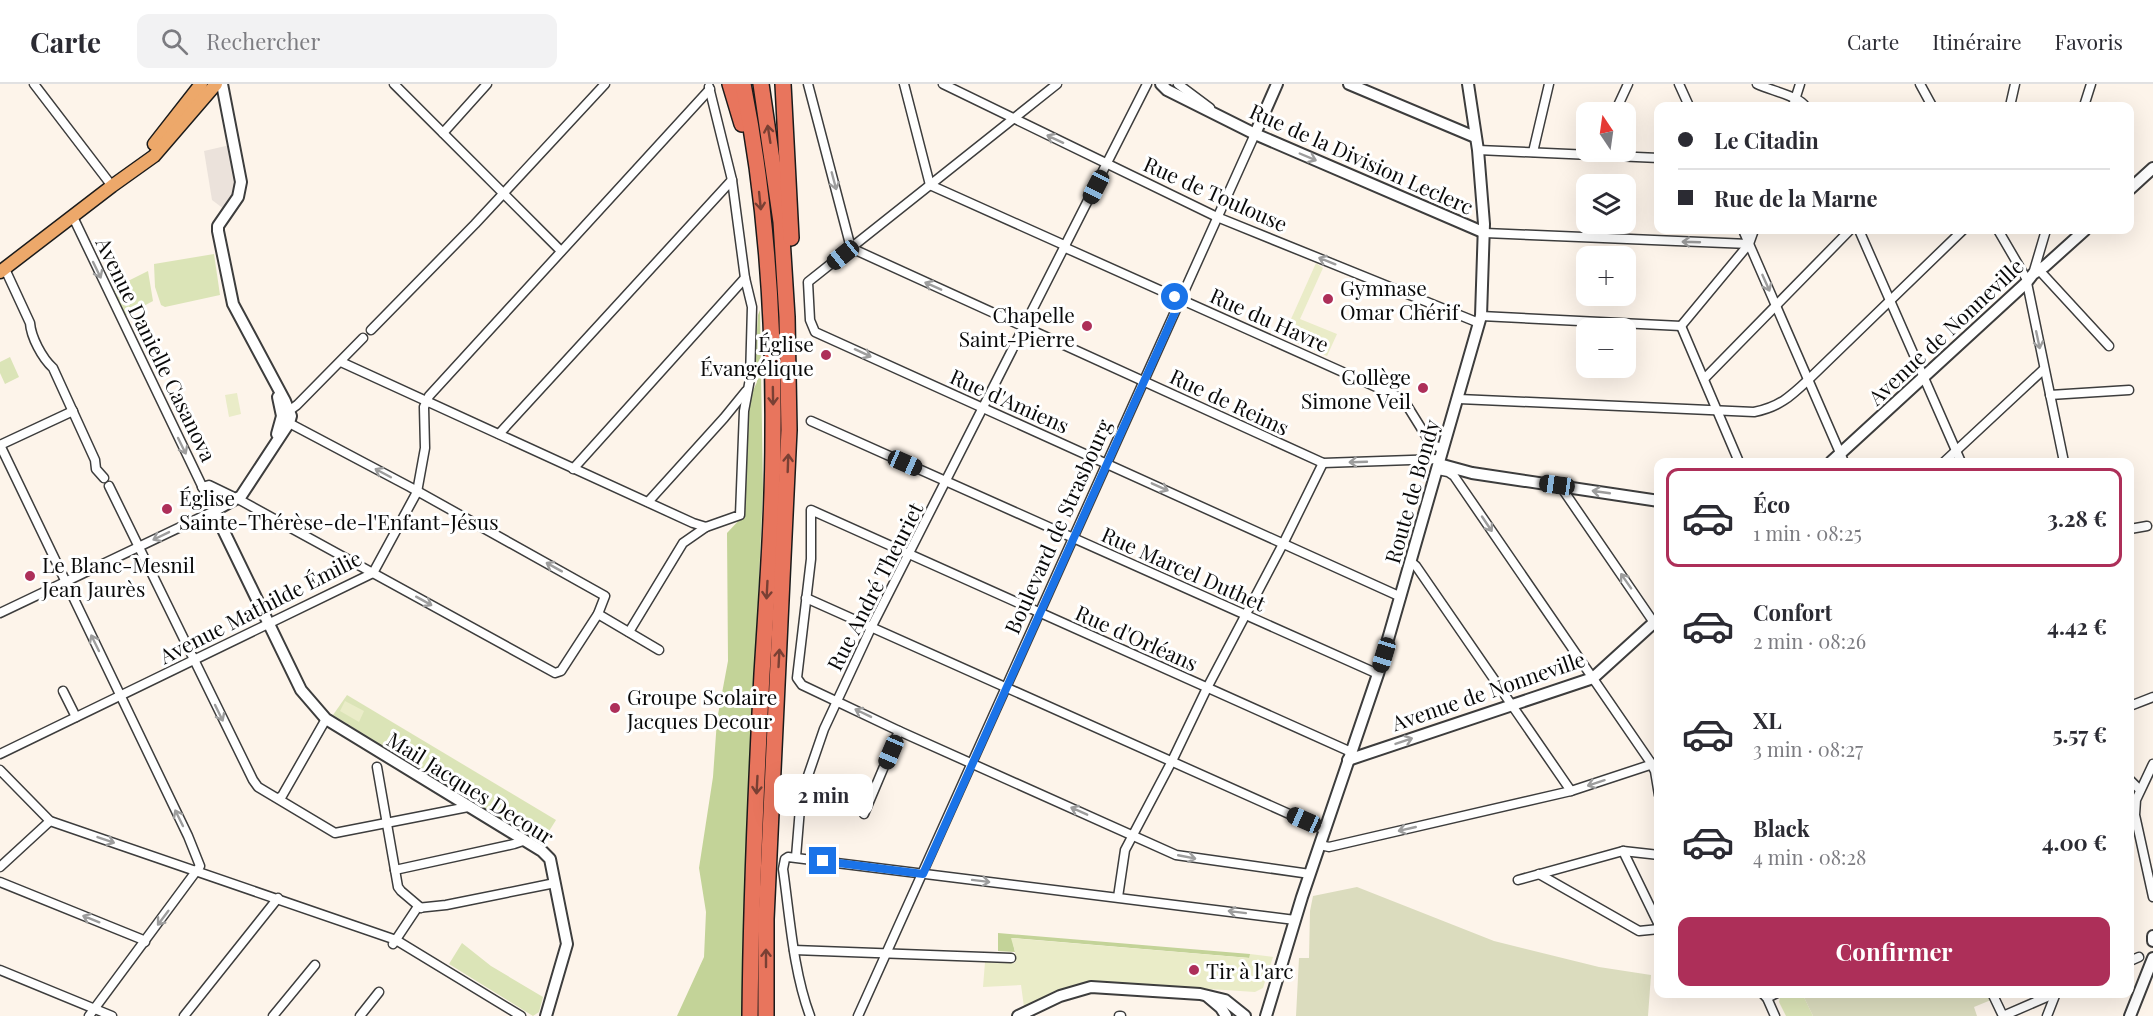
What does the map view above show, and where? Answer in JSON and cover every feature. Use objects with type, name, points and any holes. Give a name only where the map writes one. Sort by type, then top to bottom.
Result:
[{"type":"highway","points":[[730,84],[744,131],[753,143]]},
{"type":"highway","points":[[743,84],[753,143],[767,263],[773,435],[754,822],[750,1016]]},
{"type":"highway","points":[[761,84],[780,222],[787,317],[789,430],[767,896],[766,1016]]},
{"type":"highway","points":[[783,84],[794,301],[787,317]]},
{"type":"main road","points":[[2,270],[112,186],[213,85]]},
{"type":"street","points":[[34,84],[112,186]]},
{"type":"street","points":[[394,84],[561,251]]},
{"type":"street","points":[[443,133],[487,84]]},
{"type":"street","points":[[371,330],[504,194],[604,84]]},
{"type":"street","points":[[808,84],[851,248],[1057,84]]},
{"type":"street","points":[[904,84],[930,185]]},
{"type":"street","name":"Rue de Toulouse","points":[[943,84],[1217,217],[1480,320],[1681,326]]},
{"type":"street","name":"Rue André Theuriet","points":[[796,857],[801,796],[824,729],[872,628],[1147,84]]},
{"type":"street","name":"Rue de la Division Leclerc","points":[[1161,84],[1167,90],[1255,134],[1485,233]]},
{"type":"street","points":[[1178,84],[1219,117]]},
{"type":"street","name":"Boulevard de Strasbourg","points":[[858,1016],[1277,84]]},
{"type":"street","points":[[1349,84],[1475,137]]},
{"type":"street","name":"Route de Bondy","points":[[1284,956],[1378,674],[1480,320],[1485,233],[1478,150],[1468,84]]},
{"type":"street","points":[[1533,152],[1549,84]]},
{"type":"street","points":[[1620,102],[1628,84]]},
{"type":"street","points":[[1679,84],[1687,102]]},
{"type":"street","points":[[1757,84],[1781,94],[1796,97],[1803,102]]},
{"type":"street","points":[[1794,102],[1800,84]]},
{"type":"street","points":[[1920,84],[1930,102]]},
{"type":"street","points":[[2011,102],[2015,84]]},
{"type":"street","points":[[2085,102],[2091,84]]},
{"type":"street","points":[[202,487],[209,485],[238,499],[555,674],[559,673],[598,614],[605,596],[285,418],[271,378],[233,304],[218,226],[238,197],[241,182],[226,112],[213,85]]},
{"type":"street","points":[[628,632],[683,543],[709,525],[740,515],[744,411],[748,388],[752,312],[745,278],[732,180],[709,87]]},
{"type":"street","points":[[426,401],[709,87]]},
{"type":"street","points":[[1478,150],[1576,153]]},
{"type":"street","points":[[1636,157],[1654,158]]},
{"type":"street","points":[[2134,185],[2153,168]]},
{"type":"street","points":[[499,434],[732,180]]},
{"type":"street","name":"Rue du Havre","points":[[930,185],[1403,399],[1448,472],[1454,476],[1654,763]]},
{"type":"street","points":[[716,198],[734,196]]},
{"type":"street","name":"Avenue Danielle Casanova","points":[[73,217],[127,333],[304,695],[326,719]]},
{"type":"street","points":[[1485,233],[1749,244]]},
{"type":"street","points":[[1745,234],[1842,458]]},
{"type":"street","points":[[1737,458],[1681,326],[1749,244],[1753,234]]},
{"type":"street","points":[[1704,379],[1846,234]]},
{"type":"street","points":[[1861,234],[1959,458]]},
{"type":"street","points":[[1458,399],[1717,411],[1754,412],[1772,409],[1790,397],[1959,234]]},
{"type":"street","points":[[2001,234],[2033,276],[2109,346]]},
{"type":"street","points":[[2045,234],[2033,276],[2044,369],[2061,458]]},
{"type":"street","name":"Avenue de Nonneville","points":[[1842,458],[1923,377],[2080,234]]},
{"type":"street","name":"Rue d'Amiens","points":[[851,248],[808,282],[810,320],[815,332],[1284,542],[1401,597]]},
{"type":"street","name":"Rue de Reims","points":[[851,248],[1323,463],[1441,460]]},
{"type":"street","points":[[2,270],[30,323],[46,362],[53,368],[95,460],[96,468],[104,478]]},
{"type":"street","points":[[573,469],[745,278]]},
{"type":"street","points":[[731,295],[750,303]]},
{"type":"street","points":[[0,613],[238,499],[273,446],[285,418],[363,338]]},
{"type":"street","points":[[341,362],[573,469],[648,502],[709,525]]},
{"type":"street","points":[[1948,458],[2044,369]]},
{"type":"street","points":[[648,502],[727,415],[748,388]]},
{"type":"street","points":[[2050,395],[2129,390]]},
{"type":"street","name":"Avenue Mathilde Émilie","points":[[0,754],[373,573],[417,492],[425,448],[426,401]]},
{"type":"street","points":[[73,411],[0,445],[200,861],[198,871],[91,1013]]},
{"type":"street","points":[[727,415],[744,411]]},
{"type":"street","name":"Rue Marcel Duthet","points":[[811,421],[1378,674]]},
{"type":"street","points":[[1441,460],[1472,473],[1654,500]]},
{"type":"street","points":[[1118,897],[1125,850],[1132,835],[1323,463]]},
{"type":"street","points":[[109,486],[253,780],[266,793],[335,833],[468,807]]},
{"type":"street","points":[[1561,487],[1654,619]]},
{"type":"street","name":"Rue d'Orléans","points":[[806,598],[811,559],[811,510],[1207,688],[1349,756]]},
{"type":"street","points":[[2134,528],[2147,526]]},
{"type":"street","points":[[1410,561],[1416,566],[1571,791]]},
{"type":"street","points":[[1310,874],[1176,855],[802,685],[797,678],[806,598],[1325,830]]},
{"type":"street","points":[[598,614],[659,650]]},
{"type":"street","name":"Avenue de Nonneville","points":[[1349,756],[1593,678],[1654,626]]},
{"type":"street","points":[[63,691],[76,717]]},
{"type":"street","points":[[2134,704],[2153,697]]},
{"type":"street","points":[[278,798],[282,796],[326,719]]},
{"type":"street","name":"Mail Jacques Decour","points":[[326,719],[546,854],[550,859],[567,944],[546,1016]]},
{"type":"street","points":[[864,814],[899,731]]},
{"type":"street","points":[[1320,844],[1329,848],[1571,791],[1654,764]]},
{"type":"street","points":[[2153,764],[2136,800],[2134,824],[2153,897]]},
{"type":"street","points":[[377,767],[399,889],[421,908]]},
{"type":"street","points":[[0,770],[50,821],[372,930],[521,1016]]},
{"type":"street","points":[[2134,784],[2140,790]]},
{"type":"street","points":[[0,867],[50,821]]},
{"type":"street","points":[[395,870],[523,841]]},
{"type":"street","points":[[1623,851],[1654,916]]},
{"type":"street","points":[[1518,880],[1623,851],[1654,854]]},
{"type":"street","points":[[810,1016],[794,950],[783,869],[785,859],[796,857],[1295,920]]},
{"type":"street","points":[[1539,874],[1639,931],[1654,928]]},
{"type":"street","points":[[0,882],[145,942]]},
{"type":"street","points":[[395,942],[417,908],[447,905],[555,883]]},
{"type":"street","points":[[184,1016],[278,898]]},
{"type":"street","points":[[395,942],[512,1016]]},
{"type":"street","points":[[794,950],[1011,958]]},
{"type":"street","points":[[1259,1016],[1284,956]]},
{"type":"street","points":[[1266,1016],[1284,956]]},
{"type":"street","points":[[2129,1014],[2153,958]]},
{"type":"street","points":[[273,1016],[315,965]]},
{"type":"street","points":[[0,970],[91,1013],[111,1016]]},
{"type":"street","points":[[1018,1016],[1068,993],[1091,987],[1176,992],[1225,1000],[1245,1016]]},
{"type":"street","points":[[360,1016],[379,992]]},
{"type":"street","points":[[1208,997],[1221,1008],[1226,1016]]},
{"type":"street","points":[[1766,998],[1775,1016]]},
{"type":"street","points":[[1994,998],[2003,1016],[2044,998]]},
{"type":"street","points":[[2047,1016],[2054,998]]},
{"type":"green space","points":[[214,254],[220,295],[165,307],[161,305],[155,287],[154,264]]},
{"type":"green space","points":[[1316,263],[1323,268],[1300,319],[1337,334],[1327,356],[1283,337]]},
{"type":"green space","points":[[148,271],[153,301],[125,316],[113,291],[114,288]]},
{"type":"green space","points":[[760,310],[763,490],[745,894],[742,1016],[677,1016],[704,957],[706,912],[699,868],[713,777],[717,720],[728,661],[727,533],[743,516],[749,399],[757,382],[755,359]]},
{"type":"green space","points":[[10,357],[19,377],[5,384],[0,373],[0,362]]},
{"type":"green space","points":[[237,393],[241,414],[229,417],[225,395]]},
{"type":"green space","points":[[347,695],[556,820],[541,844],[333,715]]},
{"type":"green space","points":[[345,701],[364,711],[359,722],[340,711]]},
{"type":"green space","points":[[1357,887],[1494,941],[1599,967],[1651,975],[1648,1016],[1296,1016],[1299,958],[1309,958],[1310,911],[1313,896]]},
{"type":"green space","points":[[998,933],[1250,954],[1250,958],[1012,938],[1015,952],[998,951]]},
{"type":"green space","points":[[1011,938],[1249,958],[1250,954],[1273,957],[1263,988],[1255,992],[1090,981],[1057,990],[1024,1007],[1021,985],[983,987],[985,962],[1015,963]]},
{"type":"green space","points":[[462,943],[491,966],[543,997],[539,1012],[533,1016],[449,964]]},
{"type":"green space","points":[[1780,998],[1804,998],[1813,1016],[1786,1016],[1779,1002]]},
{"type":"green space","points":[[1804,998],[1990,998],[1991,1000],[1974,1007],[1977,1016],[1813,1016]]},
{"type":"shaded area","points":[[230,145],[237,183],[234,195],[224,209],[212,200],[204,151]]},
{"type":"place","name":"Gymnase Omar Chérif","points":[[1328,299]]},
{"type":"place","name":"Chapelle Saint-Pierre","points":[[1087,326]]},
{"type":"place","name":"Église Évangélique","points":[[826,355]]},
{"type":"place","name":"Collège Simone Veil","points":[[1423,388]]},
{"type":"place","name":"Église Sainte-Thérèse-de-l'Enfant-Jésus","points":[[167,509]]},
{"type":"place","name":"Le Blanc-Mesnil Jean Jaurès","points":[[30,576]]},
{"type":"place","name":"Groupe Scolaire Jacques Decour","points":[[615,708]]},
{"type":"place","name":"Tir à l'arc","points":[[1194,970]]},
{"type":"route","points":[[823,861],[923,874],[1181,299],[1175,297]]}]
